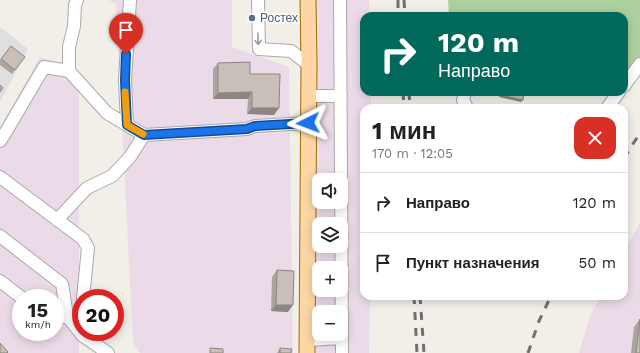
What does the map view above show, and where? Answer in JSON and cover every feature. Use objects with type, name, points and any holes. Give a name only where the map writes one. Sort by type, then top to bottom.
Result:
[{"type":"main road","points":[[307,347],[308,0]]},
{"type":"street","points":[[69,71],[69,47],[74,26],[75,5],[77,0]]},
{"type":"street","points":[[127,125],[125,80],[130,0]]},
{"type":"street","points":[[258,0],[258,49],[291,51],[309,65]]},
{"type":"street","points":[[340,0],[342,305]]},
{"type":"street","points":[[628,80],[640,64]]},
{"type":"street","points":[[0,141],[44,67],[69,71],[107,113],[144,135],[247,129],[255,126],[308,123]]},
{"type":"street","points":[[308,96],[341,96]]},
{"type":"street","points":[[57,220],[87,188],[112,176],[130,157],[144,135]]},
{"type":"street","points":[[0,177],[83,239],[88,248],[84,289]]},
{"type":"street","points":[[0,236],[62,284],[62,289]]},
{"type":"street","points":[[0,281],[12,290]]},
{"type":"street","points":[[90,341],[93,353]]},
{"type":"street","points":[[91,341],[108,353]]},
{"type":"street","points":[[307,347],[330,341]]},
{"type":"street","points":[[342,341],[342,353]]},
{"type":"shaded area","points":[[109,0],[232,0],[232,47],[289,67],[293,353],[140,353],[133,343],[116,4]]},
{"type":"shaded area","points":[[315,0],[369,0],[369,12],[360,12],[360,96],[371,96],[371,104],[360,104],[360,300],[370,300],[369,353],[316,353],[316,341],[348,341],[348,305],[316,305],[316,297],[348,297],[348,261],[316,261],[316,253],[348,253],[348,217],[316,217],[316,209],[348,209],[348,173],[315,173]]},
{"type":"shaded area","points":[[0,27],[28,49],[0,102]]},
{"type":"shaded area","points":[[40,57],[79,70],[79,289],[72,289],[72,341],[79,341],[79,353],[0,353],[0,127]]},
{"type":"shaded area","points":[[640,223],[640,353],[579,353],[590,316],[599,300],[628,300],[628,245]]},
{"type":"green space","points":[[448,0],[640,0],[640,58],[628,73],[628,12],[449,12]]},
{"type":"building","points":[[11,46],[25,57],[15,70],[1,59]]},
{"type":"building","points":[[250,62],[250,74],[280,74],[279,108],[252,108],[252,92],[218,93],[218,63]]},
{"type":"building","points":[[0,85],[3,88],[0,92]]},
{"type":"building","points":[[505,96],[524,96],[523,100]]},
{"type":"building","points":[[277,270],[294,271],[293,305],[276,305]]},
{"type":"building","points":[[640,319],[640,353],[636,353]]},
{"type":"building","points":[[0,343],[8,352],[7,353],[0,353]]},
{"type":"building","points":[[210,348],[223,349],[223,353],[210,353]]},
{"type":"building","points":[[280,348],[292,349],[291,353],[280,353]]},
{"type":"railway","points":[[398,0],[398,12]]},
{"type":"railway","points":[[404,0],[405,12]]},
{"type":"railway","points":[[403,96],[404,104]]},
{"type":"railway","points":[[409,96],[410,104]]},
{"type":"railway","points":[[628,152],[640,133]]},
{"type":"railway","points":[[414,300],[417,353]]},
{"type":"railway","points":[[420,300],[424,353]]},
{"type":"railway","points":[[528,353],[539,321],[549,300]]},
{"type":"slow traffic","points":[[125,92],[127,125],[143,134]]},
{"type":"place","name":"Ростех","points":[[252,18]]},
{"type":"route","points":[[126,54],[125,80],[127,125],[144,135],[247,129],[255,126],[308,123]]}]
